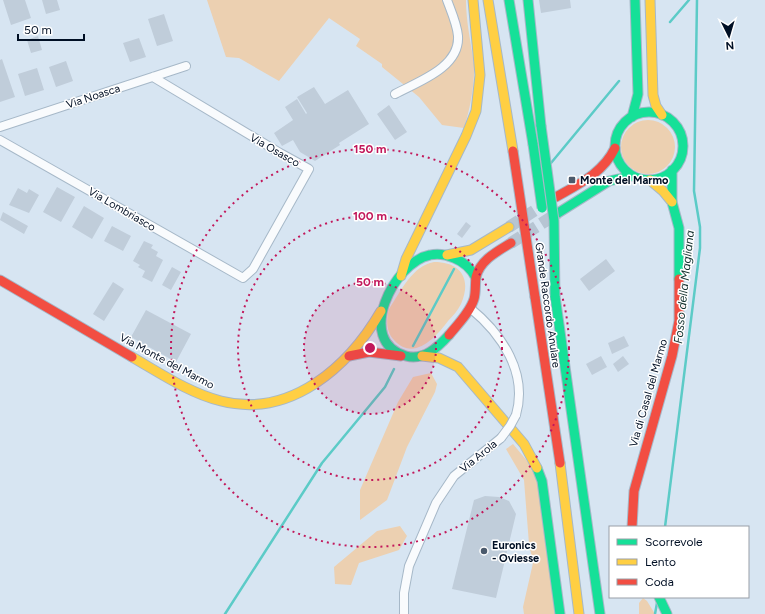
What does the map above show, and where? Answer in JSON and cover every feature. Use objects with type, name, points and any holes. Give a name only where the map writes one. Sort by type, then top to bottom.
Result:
[{"type":"main road","points":[[401,276],[406,259],[466,136],[476,111],[480,92],[480,75],[473,0]]},
{"type":"main road","name":"Grande Raccordo Anulare","points":[[488,0],[513,151],[562,477],[579,614]]},
{"type":"main road","name":"Grande Raccordo Anulare","points":[[510,0],[533,144],[600,614]]},
{"type":"main road","points":[[528,0],[554,221],[555,296]]},
{"type":"main road","points":[[632,117],[638,94],[635,0]]},
{"type":"main road","points":[[650,0],[653,95],[656,106],[662,115]]},
{"type":"main road","points":[[556,197],[601,169],[610,160],[615,148],[619,130],[632,117],[647,112],[662,115],[673,122],[682,138],[681,155],[672,170],[666,175],[650,180]]},
{"type":"main road","points":[[615,148],[620,164],[632,176]]},
{"type":"main road","name":"Via di Casal del Marmo","points":[[632,526],[632,504],[636,482],[678,330],[679,228],[672,202],[672,170]]},
{"type":"main road","points":[[558,213],[609,181],[632,176],[650,180],[664,191],[672,202]]},
{"type":"main road","points":[[408,358],[395,351],[385,340],[380,328],[381,311],[401,276],[410,266],[422,257],[433,254],[446,255],[471,250],[508,227]]},
{"type":"main road","points":[[422,356],[437,348],[470,308],[475,296],[476,278],[485,261],[511,243]]},
{"type":"main road","points":[[446,255],[464,263],[476,278]]},
{"type":"main road","name":"Via Monte del Marmo","points":[[0,280],[174,381],[205,396],[237,404],[262,403],[294,395],[322,380],[349,356],[367,335],[381,311]]},
{"type":"main road","points":[[349,356],[370,352],[408,358],[422,356],[439,358],[458,367],[524,444],[536,462],[542,481],[560,614]]},
{"type":"main road","points":[[659,598],[667,614]]},
{"type":"street","points":[[395,94],[439,69],[454,53],[458,39],[457,30],[447,0]]},
{"type":"street","name":"Via Noasca","points":[[0,127],[186,66]]},
{"type":"street","name":"Via Osasco","points":[[153,77],[280,154],[309,169],[253,269],[243,278]]},
{"type":"street","name":"Via Lombriasco","points":[[0,140],[243,278]]},
{"type":"street","name":"Via Arola","points":[[404,614],[404,593],[409,566],[436,503],[454,476],[500,438],[510,426],[516,415],[520,390],[514,364],[498,339],[470,308]]},
{"type":"shaded area","points":[[207,0],[466,0],[474,64],[474,79],[472,96],[464,128],[442,125],[419,97],[382,67],[382,64],[356,46],[360,39],[329,18],[279,81],[239,58],[226,57]]},
{"type":"shaded area","points":[[648,120],[658,122],[667,128],[673,137],[675,147],[673,157],[667,166],[658,172],[648,174],[638,172],[629,166],[623,157],[621,147],[623,137],[629,128],[638,122]]},
{"type":"shaded area","points":[[434,262],[451,265],[462,274],[465,287],[464,295],[461,304],[455,313],[431,340],[417,348],[409,349],[394,340],[389,333],[387,317],[389,309],[413,274],[426,264]]},
{"type":"shaded area","points":[[431,373],[437,384],[435,392],[407,447],[387,500],[360,520],[360,490],[398,402],[413,377]]},
{"type":"shaded area","points":[[513,444],[538,474],[555,614],[524,614],[523,607],[533,563],[529,544],[524,480],[506,449]]},
{"type":"shaded area","points":[[400,526],[407,536],[399,550],[359,563],[351,585],[335,584],[334,567],[377,531]]},
{"type":"shaded area","points":[[643,598],[647,601],[655,614],[639,614],[639,603]]},
{"type":"building","points":[[3,0],[25,0],[31,18],[11,25]]},
{"type":"building","points":[[42,0],[57,0],[60,10],[46,14]]},
{"type":"building","points":[[539,0],[570,0],[571,8],[541,13]]},
{"type":"building","points":[[164,14],[173,41],[157,46],[148,19]]},
{"type":"building","points":[[38,36],[42,50],[31,53],[27,40]]},
{"type":"building","points":[[139,38],[146,57],[130,62],[123,43]]},
{"type":"building","points":[[2,59],[15,97],[0,102],[0,60]]},
{"type":"building","points":[[66,61],[73,81],[56,87],[49,67]]},
{"type":"building","points":[[37,68],[44,90],[25,96],[18,74]]},
{"type":"building","points":[[314,87],[325,104],[348,90],[369,124],[339,143],[340,145],[315,161],[300,152],[293,140],[282,146],[274,133],[293,120],[285,107],[297,99],[306,114],[307,113],[297,97]]},
{"type":"building","points":[[389,105],[407,132],[395,140],[377,114]]},
{"type":"building","points":[[57,187],[75,197],[61,222],[43,212]]},
{"type":"building","points":[[18,188],[27,193],[29,189],[39,195],[29,213],[9,205]]},
{"type":"building","points":[[84,206],[104,218],[92,239],[72,227]]},
{"type":"building","points":[[3,212],[28,226],[24,234],[0,220]]},
{"type":"building","points":[[466,222],[471,226],[462,238],[457,234]]},
{"type":"building","points":[[112,226],[131,236],[123,251],[104,241]]},
{"type":"building","points":[[144,241],[153,245],[151,248],[158,252],[156,256],[163,260],[152,282],[142,277],[145,271],[138,267],[140,265],[133,261]]},
{"type":"building","points":[[606,259],[615,271],[589,291],[580,279]]},
{"type":"building","points":[[172,267],[181,272],[171,290],[162,285]]},
{"type":"building","points":[[113,282],[124,289],[104,321],[93,314]]},
{"type":"building","points":[[146,310],[191,334],[176,362],[131,337]]},
{"type":"building","points":[[624,336],[629,346],[612,354],[608,343]]},
{"type":"building","points":[[601,356],[607,367],[592,375],[586,364]]},
{"type":"building","points":[[623,356],[629,364],[618,372],[613,364]]},
{"type":"building","name":"Euronics - Oviesse","points":[[485,496],[499,497],[509,501],[516,514],[496,598],[452,589],[474,500]]},
{"type":"waterway","points":[[670,22],[689,0]]},
{"type":"waterway","name":"Fosso della Magliana","points":[[665,526],[700,248],[700,227],[694,191],[697,0]]},
{"type":"waterway","points":[[551,163],[619,81]]},
{"type":"waterway","points":[[413,346],[454,269]]},
{"type":"waterway","points":[[225,614],[322,463],[385,387],[394,369]]},
{"type":"waterway","name":"Fosso della Magliana","points":[[655,614],[657,603]]},
{"type":"tunnel","points":[[509,227],[548,202]]},
{"type":"tunnel","points":[[511,243],[558,213]]},
{"type":"traffic: fast","points":[[509,0],[533,144]]},
{"type":"traffic: fast","points":[[528,0],[541,126]]},
{"type":"traffic: fast","points":[[632,117],[638,94],[635,0]]},
{"type":"traffic: fast","points":[[649,112],[662,115],[673,122],[680,133],[683,146],[680,159],[673,170],[662,177],[649,180],[636,177],[625,170],[618,159],[615,146],[618,133],[625,122],[636,115],[649,112]]},
{"type":"traffic: fast","points":[[541,126],[554,221],[555,296]]},
{"type":"traffic: fast","points":[[533,144],[542,208]]},
{"type":"traffic: fast","points":[[672,170],[672,202],[679,228],[679,279]]},
{"type":"traffic: fast","points":[[558,213],[609,181],[632,176]]},
{"type":"traffic: fast","points":[[449,335],[425,355],[419,357],[406,356],[391,348],[383,335],[381,319],[385,302],[393,286],[404,272],[416,261],[430,255],[436,254],[448,256],[458,260],[464,263],[476,278]]},
{"type":"traffic: fast","points":[[555,296],[600,614]]},
{"type":"traffic: fast","points":[[537,468],[542,481],[560,614]]},
{"type":"traffic: fast","points":[[659,598],[667,614]]},
{"type":"traffic: slow","points":[[401,276],[406,259],[466,136],[476,111],[480,75],[473,0]]},
{"type":"traffic: slow","points":[[488,0],[513,151]]},
{"type":"traffic: slow","points":[[650,0],[653,95],[656,106],[662,115]]},
{"type":"traffic: slow","points":[[650,180],[663,191],[672,202]]},
{"type":"traffic: slow","points":[[447,255],[471,250],[509,227]]},
{"type":"traffic: slow","points":[[132,357],[175,382],[198,393],[221,401],[247,405],[271,402],[294,395],[315,383],[335,368],[352,351],[368,331],[381,311]]},
{"type":"traffic: slow","points":[[422,356],[439,358],[458,367],[524,444],[537,468]]},
{"type":"traffic: slow","points":[[560,463],[579,614]]},
{"type":"traffic: jam","points":[[556,197],[590,177],[604,164],[615,148]]},
{"type":"traffic: jam","points":[[513,151],[535,297]]},
{"type":"traffic: jam","points":[[449,335],[470,309],[475,294],[476,277],[481,266],[490,257],[511,243]]},
{"type":"traffic: jam","points":[[632,526],[634,491],[672,356],[679,321],[679,279]]},
{"type":"traffic: jam","points":[[0,280],[132,357]]},
{"type":"traffic: jam","points":[[535,297],[560,463]]},
{"type":"traffic: jam","points":[[349,356],[369,352],[401,356]]},
{"type":"place","name":"Monte del Marmo","points":[[572,180]]},
{"type":"place","name":"Euronics - Oviesse","points":[[484,551]]}]
